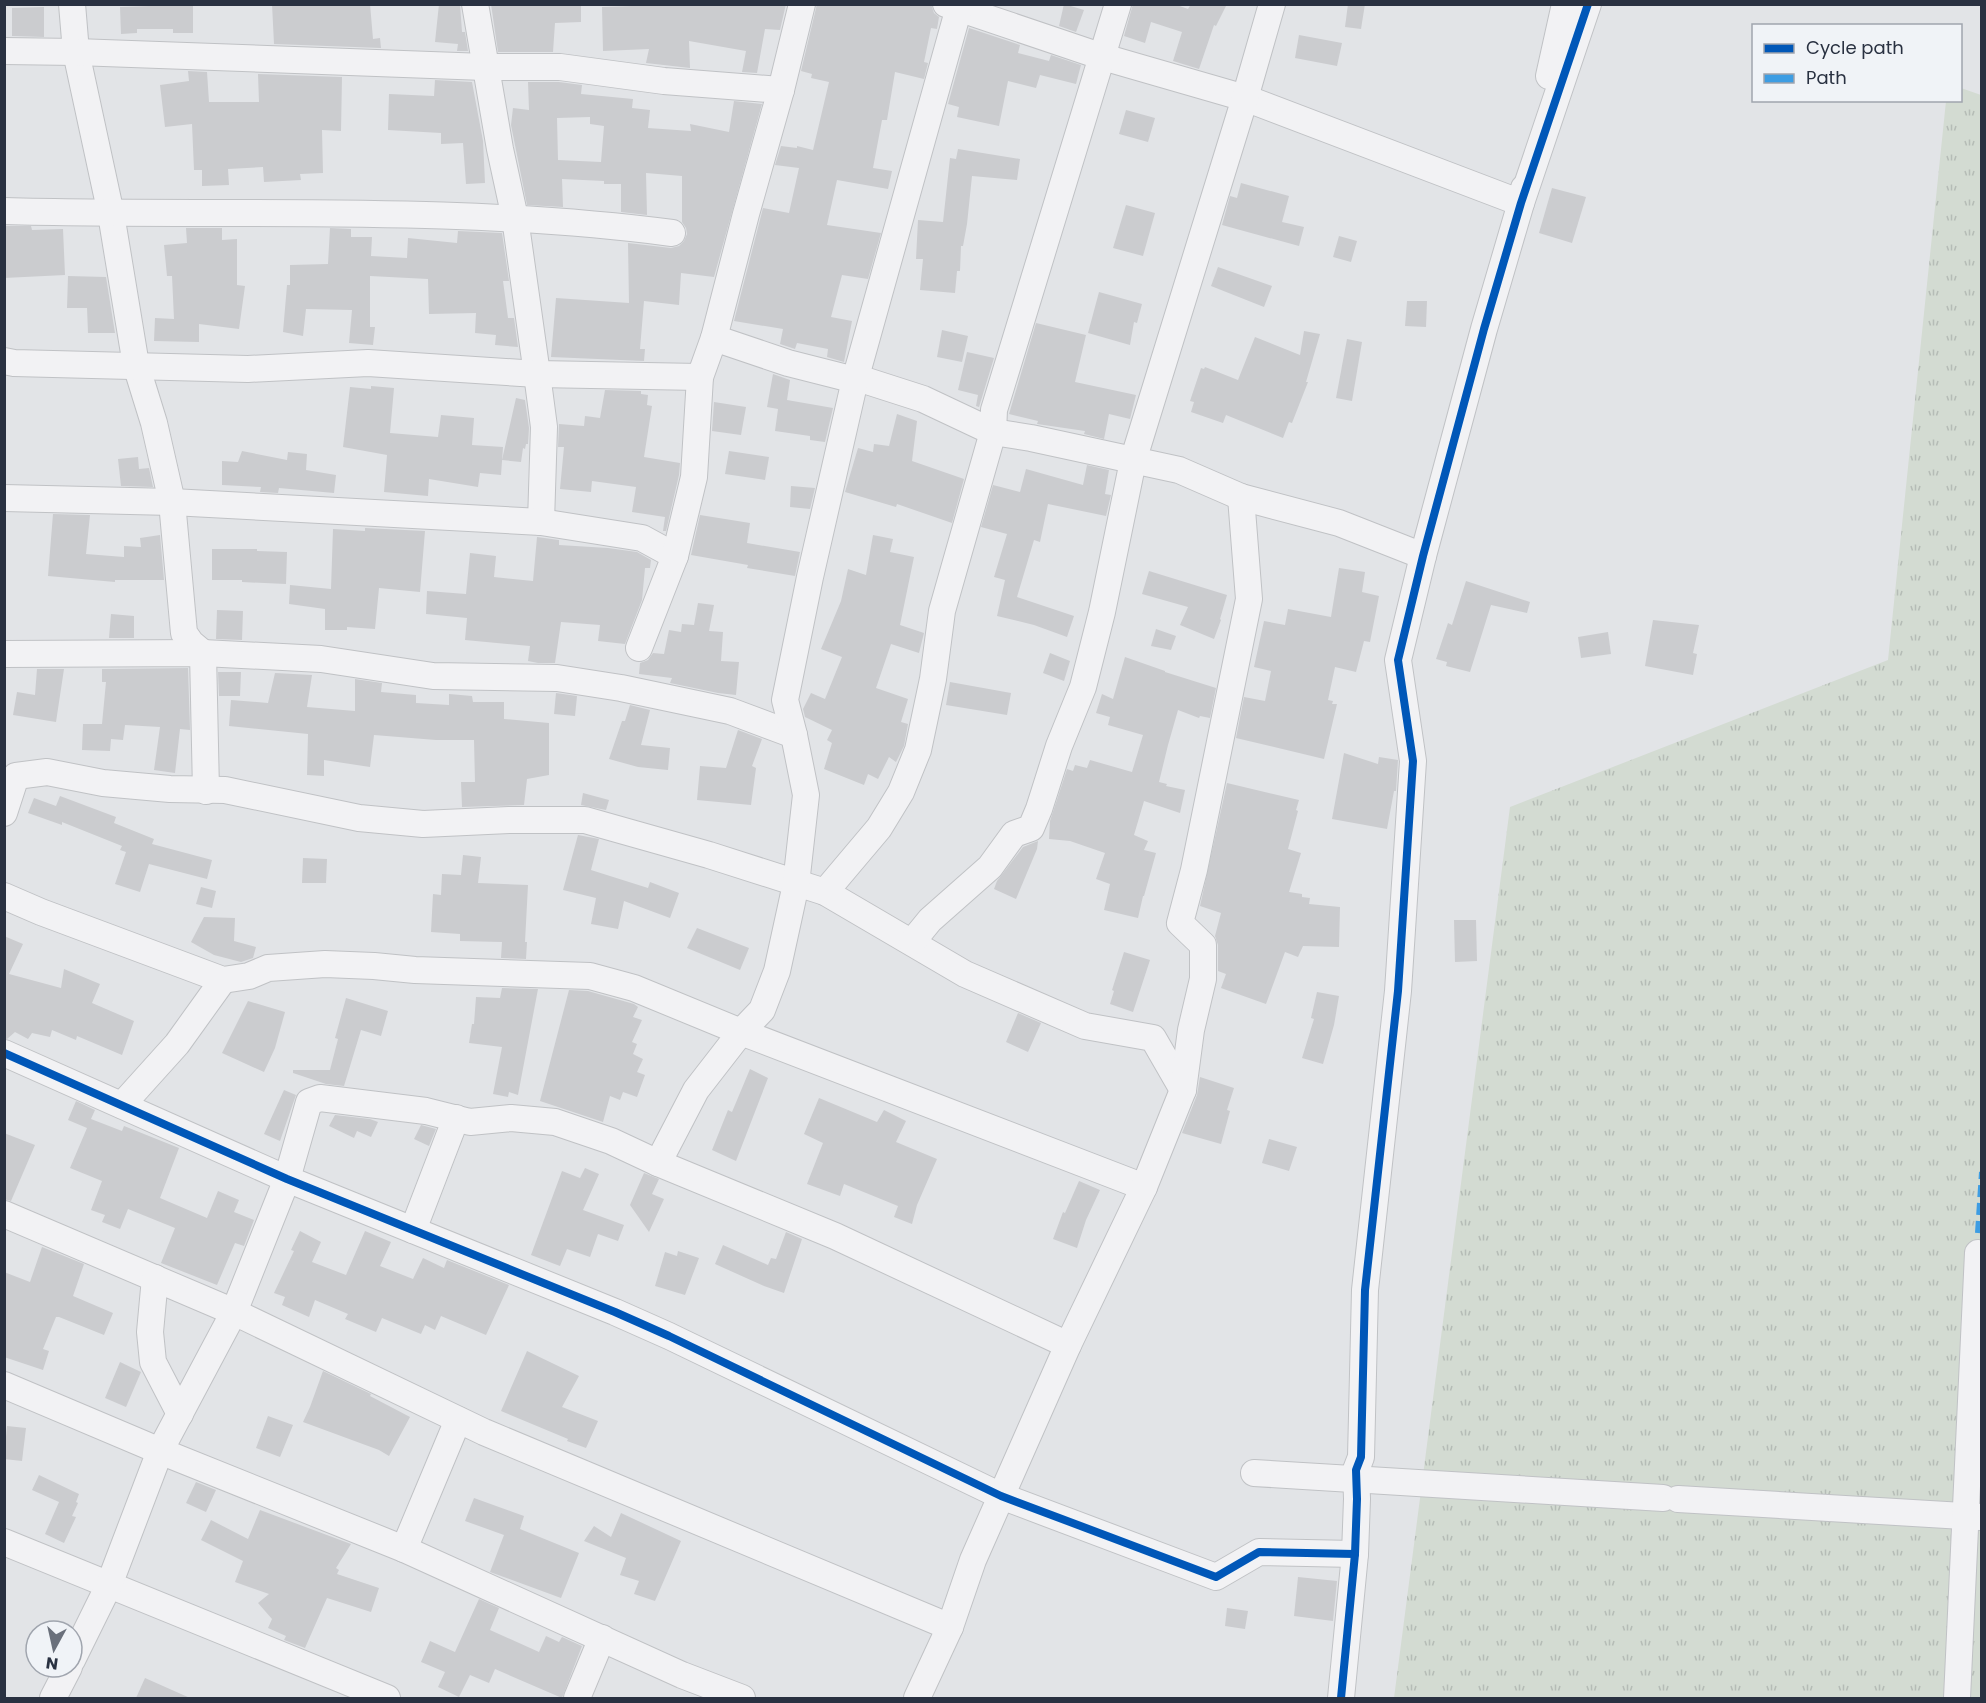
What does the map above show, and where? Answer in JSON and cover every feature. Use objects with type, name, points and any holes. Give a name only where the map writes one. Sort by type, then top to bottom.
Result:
[{"type":"street","points":[[72,4],[76,52],[111,214],[136,365],[154,423],[171,502],[184,633],[191,643],[203,653],[206,791]]},
{"type":"street","points":[[475,4],[515,218],[544,427],[541,522]]},
{"type":"street","points":[[639,648],[675,556],[694,477],[700,377],[714,339],[802,4]]},
{"type":"street","points":[[825,892],[879,828],[902,792],[918,750],[933,679],[942,611],[993,432],[994,410],[1118,4]]},
{"type":"street","points":[[912,942],[930,920],[990,867],[1014,834],[1031,828],[1039,809],[1059,746],[1083,687],[1102,612],[1133,461],[1272,4]]},
{"type":"street","points":[[1521,203],[1565,4]]},
{"type":"street","points":[[1341,1698],[1355,1554],[1356,1470],[1362,1457],[1365,1290],[1398,991],[1413,761],[1398,660],[1423,556],[1484,329],[1521,203],[1588,4]]},
{"type":"street","points":[[658,1163],[696,1090],[741,1032],[762,1010],[777,971],[796,884],[806,795],[785,700],[810,577],[855,380],[955,6],[1102,57],[1245,98],[1521,203]]},
{"type":"street","points":[[4,51],[485,67],[560,67],[664,81],[781,90]]},
{"type":"street","points":[[4,211],[111,214],[355,214],[515,218],[672,233]]},
{"type":"street","points":[[714,339],[788,363],[867,381],[923,399],[993,432],[1179,470],[1241,497],[1339,524],[1423,556]]},
{"type":"street","points":[[4,361],[248,369],[368,363],[537,374],[700,377]]},
{"type":"street","points":[[916,1698],[950,1627],[973,1560],[1068,1345],[1144,1187],[1183,1090],[1191,1030],[1203,979],[1203,945],[1180,923],[1194,870],[1249,599],[1241,497]]},
{"type":"street","points":[[4,498],[171,502],[541,522],[642,538],[675,556]]},
{"type":"street","points":[[4,654],[203,653],[321,659],[433,676],[557,678],[621,688],[730,711],[794,735]]},
{"type":"street","points":[[4,813],[16,777],[47,772],[103,783],[206,791],[225,790],[359,819],[423,824],[509,820],[585,820],[710,855],[825,892],[965,974],[1085,1026],[1153,1038],[1183,1090]]},
{"type":"street","points":[[4,896],[223,980],[249,976],[268,968],[325,964],[415,970],[590,976],[634,988],[741,1032],[1144,1187]]},
{"type":"street","points":[[122,1105],[177,1044],[223,980]]},
{"type":"street","points":[[4,1053],[287,1179],[669,1336],[1001,1497],[1216,1577],[1259,1552],[1355,1554]]},
{"type":"street","points":[[84,1635],[109,1584],[160,1451],[234,1312],[287,1179],[309,1102],[320,1098],[426,1111],[470,1122],[511,1118],[555,1122],[611,1141],[658,1163],[835,1236],[1068,1345]]},
{"type":"street","points":[[413,1230],[456,1118]]},
{"type":"street","points":[[4,1214],[234,1312],[458,1420],[554,1462],[950,1627]]},
{"type":"street","points":[[1957,1698],[1973,1517],[1978,1253]]},
{"type":"street","points":[[155,1278],[150,1332],[153,1362],[180,1414]]},
{"type":"street","points":[[4,1385],[160,1451],[404,1549],[682,1675],[741,1698]]},
{"type":"street","points":[[404,1549],[458,1420]]},
{"type":"street","points":[[1254,1473],[1973,1517]]},
{"type":"street","points":[[4,1542],[387,1698]]},
{"type":"street","points":[[578,1698],[602,1638]]},
{"type":"street","points":[[53,1698],[63,1679]]},
{"type":"green space","points":[[1962,88],[1981,95],[1981,1698],[1394,1698],[1510,807],[1888,660],[1946,102],[1962,102]]},
{"type":"building","points":[[149,4],[193,4],[193,33],[173,33],[173,29],[137,29],[137,33],[121,34],[120,7],[149,6]]},
{"type":"building","points":[[272,4],[370,4],[373,39],[380,38],[381,48],[274,44]]},
{"type":"building","points":[[439,4],[460,4],[462,32],[465,32],[468,51],[457,51],[458,44],[435,42]]},
{"type":"building","points":[[491,4],[581,4],[581,22],[555,23],[553,52],[498,52]]},
{"type":"building","points":[[786,4],[780,30],[765,29],[757,73],[742,72],[746,51],[689,41],[690,68],[646,63],[649,49],[603,51],[602,7]]},
{"type":"building","points":[[817,4],[931,4],[934,13],[939,17],[937,29],[931,28],[924,62],[928,63],[924,79],[895,72],[887,120],[882,120],[873,168],[892,171],[888,189],[837,180],[827,225],[881,233],[868,279],[842,275],[831,317],[852,321],[844,362],[827,357],[828,349],[797,343],[795,349],[780,344],[783,329],[734,321],[763,208],[789,213],[799,168],[775,165],[781,146],[797,148],[797,146],[813,150],[829,82],[811,78],[812,74],[801,71]]},
{"type":"building","points":[[1064,4],[1084,10],[1076,32],[1059,26]]},
{"type":"building","points":[[1133,4],[1174,4],[1188,9],[1191,4],[1227,4],[1216,26],[1214,25],[1199,69],[1173,61],[1182,32],[1151,22],[1145,43],[1124,36]]},
{"type":"building","points":[[1348,4],[1365,4],[1361,29],[1345,27]]},
{"type":"building","points":[[44,7],[44,37],[12,36],[12,8]]},
{"type":"building","points":[[969,28],[1020,45],[1018,53],[1049,61],[1051,55],[1081,65],[1076,84],[1040,75],[1036,88],[1008,81],[999,126],[957,117],[959,107],[948,104]]},
{"type":"building","points":[[1299,35],[1342,43],[1337,66],[1295,58]]},
{"type":"building","points":[[188,71],[207,72],[209,102],[259,102],[258,74],[342,77],[341,131],[322,130],[323,173],[300,174],[301,180],[264,182],[263,167],[228,169],[229,185],[202,186],[202,170],[194,170],[192,124],[165,127],[160,85],[189,81]]},
{"type":"building","points":[[435,80],[472,82],[483,141],[485,183],[466,184],[463,143],[441,144],[441,133],[388,130],[389,94],[434,96]]},
{"type":"building","points":[[528,82],[582,85],[581,94],[633,99],[632,108],[650,110],[648,128],[691,131],[690,124],[729,132],[734,101],[762,104],[714,277],[681,273],[679,305],[644,301],[640,349],[645,349],[644,361],[551,357],[556,298],[629,303],[628,243],[671,248],[679,246],[687,234],[682,222],[682,176],[646,173],[647,215],[621,212],[621,184],[604,184],[604,181],[562,179],[563,207],[527,205],[511,125],[513,108],[529,110]],"holes":[[[590,117],[590,124],[604,126],[601,162],[558,160],[557,118]]]},
{"type":"building","points":[[1126,110],[1155,118],[1148,142],[1119,134]]},
{"type":"building","points":[[958,149],[1020,159],[1017,180],[972,176],[967,224],[963,246],[961,246],[960,271],[957,271],[955,293],[920,290],[923,259],[916,259],[918,220],[943,222],[950,158],[956,159]]},
{"type":"building","points":[[1241,183],[1289,196],[1282,222],[1304,227],[1299,246],[1222,225],[1230,196],[1237,198]]},
{"type":"building","points":[[1552,188],[1586,197],[1572,243],[1539,233]]},
{"type":"building","points":[[1126,205],[1155,213],[1143,256],[1113,248]]},
{"type":"building","points":[[4,226],[31,226],[32,230],[63,229],[65,275],[4,278]]},
{"type":"building","points":[[186,228],[222,228],[222,240],[237,239],[237,285],[245,286],[239,329],[199,324],[199,342],[154,341],[155,318],[174,319],[172,276],[167,276],[164,245],[187,243]]},
{"type":"building","points":[[330,228],[351,229],[351,237],[372,237],[371,256],[407,258],[408,238],[457,243],[458,231],[502,233],[509,281],[503,281],[508,318],[514,318],[518,347],[495,345],[496,335],[475,333],[476,313],[429,314],[428,279],[370,276],[370,327],[375,327],[373,345],[349,343],[352,310],[306,309],[303,336],[283,332],[287,285],[290,285],[290,265],[328,264]]},
{"type":"building","points":[[1339,236],[1357,241],[1351,262],[1333,257]]},
{"type":"building","points":[[1218,267],[1272,286],[1264,307],[1211,286]]},
{"type":"building","points":[[68,276],[106,277],[115,333],[88,333],[87,308],[67,308]]},
{"type":"building","points":[[1099,292],[1142,304],[1137,323],[1134,322],[1130,345],[1088,333]]},
{"type":"building","points":[[1407,301],[1427,301],[1426,327],[1405,326]]},
{"type":"building","points":[[1036,323],[1086,335],[1075,382],[1136,395],[1130,419],[1109,414],[1104,439],[1084,434],[1085,431],[1037,424],[1038,421],[1009,414]]},
{"type":"building","points":[[942,330],[968,336],[962,362],[937,357]]},
{"type":"building","points":[[1304,331],[1320,334],[1306,382],[1308,382],[1292,423],[1289,422],[1283,438],[1226,415],[1223,423],[1191,412],[1194,402],[1190,401],[1201,368],[1205,367],[1238,380],[1255,337],[1300,355]]},
{"type":"building","points":[[1347,339],[1362,342],[1352,401],[1336,398]]},
{"type":"building","points":[[967,352],[994,358],[979,407],[976,406],[978,395],[958,390]]},
{"type":"building","points":[[773,374],[790,380],[787,400],[833,408],[825,442],[810,440],[810,436],[775,431],[778,409],[767,407]]},
{"type":"building","points":[[371,386],[394,388],[390,433],[438,437],[441,415],[474,418],[472,445],[503,447],[501,475],[480,473],[478,487],[429,479],[428,496],[384,492],[387,455],[343,447],[350,387],[371,389]]},
{"type":"building","points":[[605,390],[641,391],[641,394],[648,395],[647,405],[652,406],[644,457],[680,463],[666,531],[663,531],[665,517],[632,512],[636,487],[592,481],[591,492],[560,489],[564,447],[558,447],[559,424],[584,426],[585,416],[600,418]]},
{"type":"building","points":[[516,398],[525,400],[529,428],[528,444],[525,449],[523,448],[521,462],[502,460]]},
{"type":"building","points":[[714,402],[746,407],[741,435],[712,431]]},
{"type":"building","points":[[897,414],[917,421],[912,461],[964,479],[952,523],[897,504],[896,507],[845,492],[858,448],[873,452],[874,444],[889,446]]},
{"type":"building","points":[[242,451],[287,460],[288,452],[307,454],[306,470],[336,475],[334,493],[279,488],[278,493],[260,492],[261,487],[222,485],[222,461],[238,462]]},
{"type":"building","points":[[729,451],[769,457],[765,480],[725,474]]},
{"type":"building","points":[[138,457],[139,469],[149,468],[153,487],[121,486],[118,459]]},
{"type":"building","points":[[1087,465],[1109,470],[1105,494],[1111,495],[1106,516],[1048,504],[1040,542],[1034,540],[1017,597],[1074,616],[1067,637],[1034,625],[997,616],[1005,580],[994,577],[1007,534],[981,527],[993,485],[1020,492],[1026,469],[1083,485]]},
{"type":"building","points":[[791,486],[815,488],[810,509],[790,507]]},
{"type":"building","points":[[53,514],[90,515],[86,554],[124,557],[124,546],[141,547],[140,538],[160,535],[164,580],[115,580],[115,582],[48,576]]},
{"type":"building","points":[[700,515],[750,523],[747,543],[800,552],[795,576],[691,555]]},
{"type":"building","points":[[365,528],[425,531],[420,592],[379,588],[375,629],[347,627],[347,630],[325,630],[325,609],[289,604],[290,585],[331,589],[333,529],[365,531]]},
{"type":"building","points":[[873,535],[893,539],[890,552],[914,557],[900,625],[924,633],[919,653],[891,644],[876,688],[908,699],[901,722],[908,724],[904,746],[896,762],[889,757],[878,779],[868,774],[864,785],[824,769],[832,743],[827,740],[832,730],[805,717],[803,709],[811,693],[825,699],[842,657],[821,649],[841,601],[848,569],[866,575]]},
{"type":"building","points":[[537,537],[559,540],[559,545],[637,552],[651,560],[650,568],[645,568],[642,600],[625,644],[598,641],[600,625],[561,622],[555,663],[538,663],[528,661],[530,646],[465,640],[467,618],[426,614],[427,591],[466,594],[470,553],[496,556],[494,577],[533,581]]},
{"type":"building","points":[[212,549],[287,552],[286,584],[212,580]]},
{"type":"building","points":[[1339,568],[1365,572],[1362,592],[1379,596],[1370,642],[1364,641],[1356,672],[1335,667],[1328,700],[1333,701],[1332,704],[1337,704],[1324,759],[1236,738],[1244,697],[1265,701],[1271,671],[1254,667],[1264,621],[1285,625],[1288,609],[1331,617]]},
{"type":"building","points":[[1149,571],[1227,595],[1214,639],[1180,625],[1188,607],[1142,594]]},
{"type":"building","points":[[1466,581],[1530,602],[1527,613],[1491,605],[1470,672],[1446,666],[1447,662],[1436,659],[1448,623],[1452,625]]},
{"type":"building","points":[[698,603],[714,605],[709,631],[723,632],[721,661],[739,662],[736,695],[670,683],[672,678],[639,674],[640,663],[648,660],[653,653],[664,654],[669,630],[681,632],[682,624],[694,625]]},
{"type":"building","points":[[217,610],[243,611],[242,640],[216,639]]},
{"type":"building","points":[[111,614],[134,616],[134,638],[109,638]]},
{"type":"building","points":[[1653,620],[1699,625],[1693,653],[1697,654],[1693,675],[1645,666]]},
{"type":"building","points":[[1156,629],[1176,636],[1171,650],[1151,646]]},
{"type":"building","points":[[1608,632],[1611,654],[1581,658],[1578,637]]},
{"type":"building","points":[[1050,653],[1070,661],[1064,681],[1043,673]]},
{"type":"building","points":[[1125,657],[1216,688],[1210,718],[1200,716],[1199,718],[1178,710],[1159,782],[1185,790],[1180,813],[1144,801],[1134,835],[1148,841],[1144,850],[1156,853],[1138,918],[1104,910],[1110,884],[1096,879],[1105,853],[1070,841],[1049,839],[1050,821],[1067,769],[1073,771],[1075,765],[1087,768],[1090,760],[1132,772],[1143,735],[1108,725],[1110,717],[1096,713],[1102,694],[1113,699]]},
{"type":"building","points":[[188,668],[190,730],[180,729],[175,773],[154,770],[160,727],[125,725],[123,740],[111,739],[110,751],[82,750],[83,724],[102,724],[106,682],[102,682],[102,669]]},
{"type":"building","points":[[37,669],[64,669],[56,722],[13,715],[17,692],[35,695]]},
{"type":"building","points":[[218,672],[241,672],[240,696],[219,696]]},
{"type":"building","points":[[275,673],[312,675],[307,707],[355,711],[355,679],[382,683],[381,692],[416,695],[416,703],[449,705],[449,694],[472,696],[473,702],[504,702],[504,719],[549,723],[549,775],[527,779],[524,805],[462,807],[461,782],[475,782],[474,740],[436,740],[374,735],[370,767],[324,760],[324,776],[307,775],[308,734],[229,726],[231,700],[268,703]]},
{"type":"building","points":[[950,682],[1011,693],[1007,715],[946,705]]},
{"type":"building","points":[[556,693],[577,696],[575,716],[554,714]]},
{"type":"building","points":[[630,705],[650,710],[641,745],[670,748],[668,770],[638,767],[609,759]]},
{"type":"building","points":[[738,730],[762,739],[752,766],[756,768],[751,805],[697,800],[700,766],[726,768]]},
{"type":"building","points":[[1344,753],[1378,764],[1379,757],[1398,760],[1396,791],[1394,791],[1387,829],[1332,819]]},
{"type":"building","points":[[1227,783],[1299,800],[1288,849],[1301,853],[1289,892],[1310,898],[1309,904],[1340,907],[1339,947],[1303,946],[1298,957],[1285,952],[1266,1004],[1221,988],[1226,974],[1218,971],[1218,945],[1215,936],[1221,913],[1200,906]]},
{"type":"building","points":[[583,793],[609,800],[606,810],[581,805]]},
{"type":"building","points":[[60,796],[116,817],[114,823],[154,839],[152,844],[212,860],[207,879],[149,864],[140,892],[115,884],[126,852],[120,850],[122,846],[62,822],[62,825],[28,813],[34,798],[56,806]]},
{"type":"building","points":[[578,835],[599,839],[591,870],[648,888],[650,882],[679,893],[670,918],[624,901],[618,929],[591,924],[596,898],[563,890]]},
{"type":"building","points":[[1038,841],[1037,849],[1016,899],[994,889],[997,881],[1023,847]]},
{"type":"building","points":[[463,855],[481,857],[478,883],[528,885],[526,959],[501,958],[502,942],[460,941],[460,934],[431,932],[433,894],[441,895],[442,874],[461,875]]},
{"type":"building","points":[[303,858],[327,859],[326,883],[302,883]]},
{"type":"building","points":[[201,887],[216,891],[212,908],[196,904]]},
{"type":"building","points":[[204,917],[235,918],[234,941],[256,947],[253,958],[241,962],[214,955],[191,942]]},
{"type":"building","points":[[1454,920],[1476,920],[1477,961],[1455,962]]},
{"type":"building","points":[[697,928],[749,948],[740,970],[687,948]]},
{"type":"building","points":[[4,936],[23,944],[9,974],[61,988],[64,969],[100,984],[92,1003],[134,1021],[122,1055],[77,1036],[76,1040],[52,1030],[50,1037],[32,1033],[28,1039],[15,1032],[7,1039],[4,1038]]},
{"type":"building","points":[[1124,952],[1150,960],[1133,1012],[1110,1004]]},
{"type":"building","points":[[502,988],[538,989],[518,1095],[509,1092],[508,1097],[493,1094],[502,1047],[469,1043],[472,1024],[474,1024],[476,997],[500,998]]},
{"type":"building","points":[[569,990],[588,991],[634,1004],[638,1007],[633,1017],[642,1020],[632,1042],[637,1044],[633,1054],[643,1059],[637,1072],[645,1075],[637,1097],[623,1092],[620,1100],[610,1096],[603,1122],[540,1101]]},
{"type":"building","points":[[1317,992],[1339,996],[1323,1064],[1302,1058],[1314,1019],[1311,1018]]},
{"type":"building","points":[[346,998],[388,1011],[381,1036],[361,1030],[344,1086],[326,1084],[293,1073],[293,1070],[330,1070],[338,1039],[335,1038]]},
{"type":"building","points":[[248,1001],[285,1012],[275,1048],[264,1072],[222,1053]]},
{"type":"building","points":[[1018,1013],[1041,1023],[1028,1052],[1006,1042]]},
{"type":"building","points":[[750,1069],[768,1078],[736,1161],[712,1150],[728,1110],[732,1112]]},
{"type":"building","points":[[1200,1077],[1234,1088],[1227,1110],[1230,1111],[1221,1144],[1182,1133],[1197,1095]]},
{"type":"building","points":[[284,1090],[296,1095],[280,1141],[264,1134]]},
{"type":"building","points":[[819,1098],[877,1122],[884,1110],[906,1121],[896,1142],[937,1159],[917,1205],[912,1224],[894,1217],[898,1206],[844,1184],[840,1196],[807,1184],[823,1143],[804,1134]]},
{"type":"building","points":[[76,1101],[95,1110],[91,1119],[122,1131],[124,1126],[179,1148],[160,1198],[207,1218],[218,1191],[239,1200],[234,1212],[254,1220],[244,1246],[235,1243],[217,1285],[161,1263],[175,1228],[128,1209],[120,1229],[102,1222],[105,1215],[91,1210],[102,1181],[70,1168],[87,1128],[68,1120]]},
{"type":"building","points":[[335,1115],[378,1122],[371,1137],[357,1131],[354,1138],[329,1126]]},
{"type":"building","points":[[421,1125],[436,1129],[429,1146],[414,1139]]},
{"type":"building","points":[[4,1133],[35,1145],[11,1201],[4,1199]]},
{"type":"building","points":[[1269,1139],[1297,1147],[1289,1171],[1262,1163]]},
{"type":"building","points":[[585,1168],[599,1174],[583,1210],[624,1225],[618,1241],[598,1234],[590,1257],[567,1249],[560,1266],[531,1255],[562,1171],[580,1178]]},
{"type":"building","points":[[644,1173],[659,1179],[652,1194],[664,1199],[649,1232],[630,1205]]},
{"type":"building","points":[[1079,1181],[1100,1190],[1086,1220],[1077,1248],[1053,1239],[1063,1212],[1065,1213]]},
{"type":"building","points":[[300,1231],[321,1242],[312,1262],[346,1275],[365,1231],[391,1242],[380,1266],[413,1279],[423,1258],[444,1268],[447,1260],[509,1285],[486,1335],[441,1316],[435,1330],[425,1325],[421,1334],[382,1318],[376,1332],[345,1319],[348,1314],[315,1300],[309,1317],[282,1305],[285,1297],[274,1293],[294,1251],[291,1250]]},
{"type":"building","points":[[786,1232],[802,1239],[784,1293],[715,1264],[723,1245],[768,1265],[771,1258],[776,1259]]},
{"type":"building","points":[[42,1247],[84,1264],[73,1296],[113,1313],[104,1335],[56,1317],[43,1349],[49,1351],[43,1370],[4,1357],[4,1272],[30,1282]]},
{"type":"building","points":[[678,1251],[699,1258],[685,1295],[655,1286],[665,1252],[677,1256]]},
{"type":"building","points":[[527,1351],[579,1376],[562,1407],[598,1421],[586,1448],[501,1411]]},
{"type":"building","points":[[120,1362],[141,1372],[126,1407],[105,1398]]},
{"type":"building","points":[[323,1371],[371,1394],[370,1396],[410,1417],[389,1456],[379,1450],[303,1422]]},
{"type":"building","points":[[268,1416],[293,1425],[280,1457],[256,1448]]},
{"type":"building","points":[[7,1426],[26,1428],[22,1461],[4,1459]]},
{"type":"building","points":[[39,1475],[79,1494],[72,1516],[76,1517],[64,1543],[45,1534],[59,1502],[32,1490]]},
{"type":"building","points":[[196,1482],[216,1490],[206,1512],[186,1503]]},
{"type":"building","points":[[474,1498],[524,1516],[520,1529],[579,1553],[561,1598],[490,1572],[504,1535],[465,1521]]},
{"type":"building","points":[[260,1510],[351,1544],[336,1568],[339,1570],[337,1574],[379,1588],[371,1612],[327,1598],[305,1648],[284,1640],[286,1636],[268,1628],[272,1619],[258,1603],[269,1594],[235,1582],[243,1561],[201,1540],[211,1520],[248,1539]]},
{"type":"building","points":[[621,1513],[681,1541],[655,1601],[634,1594],[639,1581],[620,1575],[626,1558],[584,1541],[594,1526],[611,1537]]},
{"type":"building","points":[[1298,1577],[1337,1581],[1333,1621],[1294,1616]]},
{"type":"building","points":[[479,1599],[499,1608],[490,1630],[539,1652],[546,1636],[559,1642],[562,1637],[582,1646],[562,1698],[495,1669],[489,1683],[470,1675],[459,1697],[438,1687],[445,1672],[421,1662],[430,1641],[455,1652]]},
{"type":"building","points":[[1227,1608],[1248,1611],[1245,1629],[1225,1626]]},
{"type":"building","points":[[145,1678],[190,1698],[136,1698]]},
{"type":"marked path","points":[[1978,1233],[1982,1172]]},
{"type":"cycle path","points":[[1341,1698],[1355,1554],[1356,1470],[1361,1457],[1365,1290],[1398,991],[1413,761],[1398,660],[1423,556],[1484,329],[1521,203],[1588,4]]},
{"type":"cycle path","points":[[4,1053],[287,1179],[615,1312],[1001,1496],[1216,1577],[1259,1552],[1355,1554]]}]
